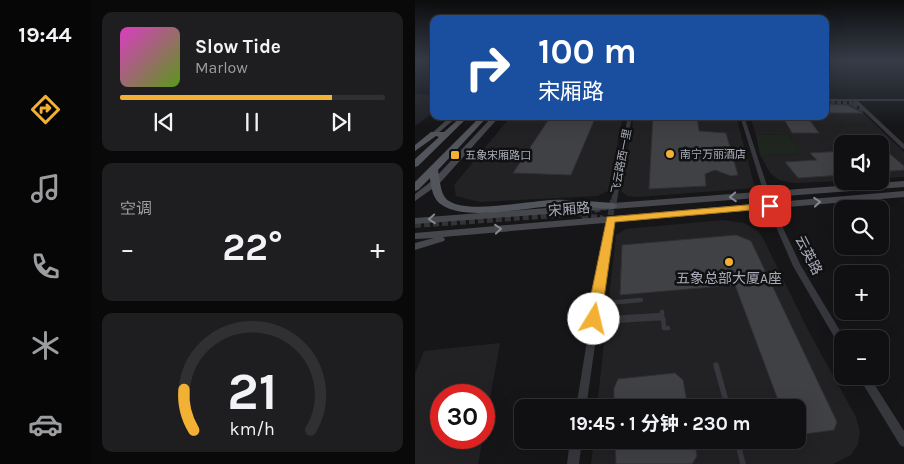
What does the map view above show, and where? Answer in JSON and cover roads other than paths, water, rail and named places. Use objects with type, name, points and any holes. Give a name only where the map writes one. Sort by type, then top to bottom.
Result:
[{"type":"main road","points":[[415,149],[450,120]]},
{"type":"main road","points":[[415,164],[462,120]]},
{"type":"main road","points":[[415,188],[481,120]]},
{"type":"main road","points":[[415,198],[436,182],[494,120]]},
{"type":"main road","points":[[434,134],[447,134]]},
{"type":"main road","points":[[433,169],[438,197],[454,207],[477,209],[562,203],[613,206]]},
{"type":"main road","name":"宋厢路","points":[[415,220],[904,184]]},
{"type":"main road","name":"宋厢路","points":[[415,236],[904,194]]},
{"type":"main road","points":[[415,247],[464,232]]},
{"type":"street","points":[[829,100],[904,100]]},
{"type":"street","points":[[854,100],[904,147]]},
{"type":"street","name":"飞云路西一里","points":[[613,206],[629,120]]},
{"type":"street","name":"云英路","points":[[743,120],[770,206],[797,266],[835,330]]},
{"type":"street","points":[[582,399],[610,219]]},
{"type":"street","points":[[869,385],[904,442]]},
{"type":"street","points":[[573,464],[575,449]]},
{"type":"lane","points":[[596,304],[641,300]]},
{"type":"lane","points":[[594,321],[662,315],[662,312]]},
{"type":"lane","points":[[594,321],[663,318],[664,328],[668,328]]},
{"type":"lane","points":[[716,365],[725,399]]},
{"type":"lane","points":[[739,449],[743,464]]},
{"type":"tunnel","points":[[829,101],[851,103],[856,106]]},
{"type":"tunnel","points":[[853,104],[864,110]]},
{"type":"tunnel","points":[[609,224],[613,200]]},
{"type":"tunnel","points":[[415,225],[584,213],[606,207]]},
{"type":"tunnel","points":[[582,216],[601,218],[605,222]]},
{"type":"place","name":"南宁万丽酒店","points":[[670,154]]},
{"type":"place","name":"五象宋厢路口","points":[[455,155]]},
{"type":"place","name":"五象总部大厦A座","points":[[729,262]]}]
